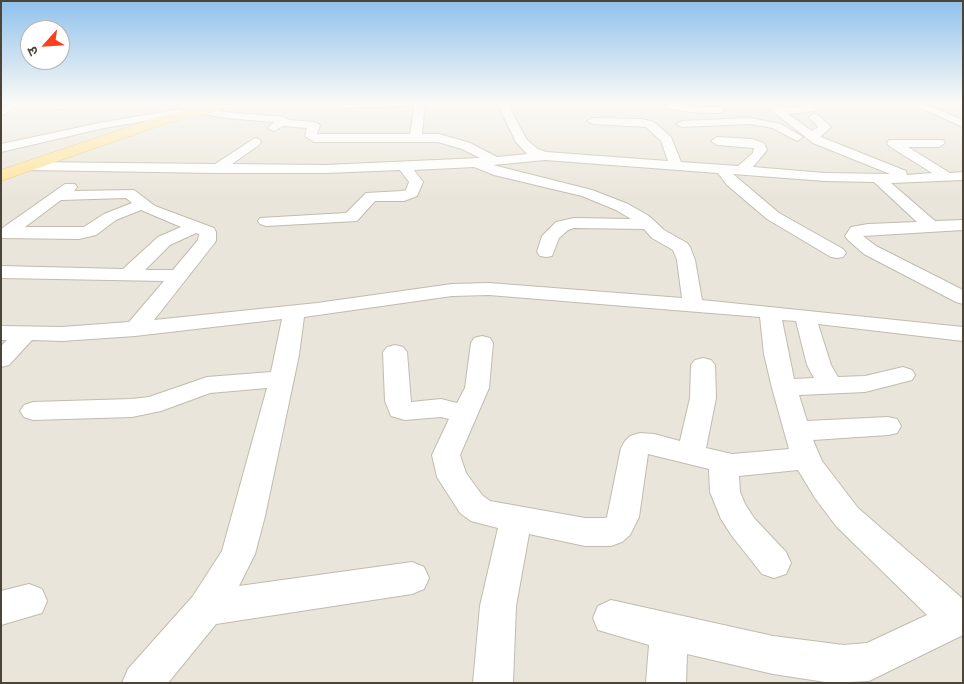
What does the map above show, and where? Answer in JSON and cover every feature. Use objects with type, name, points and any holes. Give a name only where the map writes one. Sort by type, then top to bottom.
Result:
[{"type":"main road","points":[[1,176],[116,135]]},
{"type":"street","points":[[1,148],[62,135]]},
{"type":"street","points":[[311,135],[314,138],[415,138],[445,140],[466,146],[494,160]]},
{"type":"street","points":[[518,135],[522,142],[533,152],[545,156]]},
{"type":"street","points":[[662,135],[667,140],[676,166]]},
{"type":"street","points":[[792,135],[817,139]]},
{"type":"street","points":[[812,135],[817,139],[912,178]]},
{"type":"street","points":[[817,139],[820,135]]},
{"type":"street","points":[[717,141],[758,144],[761,150],[741,171]]},
{"type":"street","points":[[216,169],[255,142]]},
{"type":"street","points":[[939,143],[893,143],[947,177]]},
{"type":"street","points":[[832,177],[820,160],[855,155]]},
{"type":"street","points":[[29,166],[318,169],[476,162],[545,156],[832,177],[912,178],[963,176]]},
{"type":"street","points":[[755,158],[773,159]]},
{"type":"street","points":[[476,162],[499,172],[605,199],[632,212],[658,234],[681,247],[686,260],[694,305]]},
{"type":"street","points":[[266,221],[352,218],[371,196],[404,196],[412,193],[416,182],[404,166]]},
{"type":"street","points":[[4,234],[100,167]]},
{"type":"street","points":[[723,170],[732,182],[773,216],[837,253]]},
{"type":"street","points":[[877,178],[931,226]]},
{"type":"street","points":[[58,196],[129,193],[142,204],[208,232],[207,241],[135,328]]},
{"type":"street","points":[[4,234],[79,234],[90,231],[110,217],[142,204]]},
{"type":"street","points":[[546,252],[552,236],[562,226],[574,223],[648,224]]},
{"type":"street","points":[[963,225],[868,229],[857,231],[854,236],[870,250],[963,298]]},
{"type":"street","points":[[128,275],[164,241],[196,227]]},
{"type":"street","points":[[1,272],[179,276]]},
{"type":"street","points":[[1,333],[62,334],[135,328],[294,312],[409,295],[470,289],[554,293],[694,305],[963,334]]},
{"type":"street","points":[[142,683],[206,608],[224,581],[238,554],[249,516],[281,379],[294,312]]},
{"type":"street","points":[[611,618],[773,655],[844,665],[869,662],[960,617],[847,518],[826,490],[802,444],[784,388],[776,354],[770,312]]},
{"type":"street","points":[[805,316],[819,365],[831,387]]},
{"type":"street","points":[[1,360],[26,334]]},
{"type":"street","points":[[482,343],[476,388],[446,456],[452,477],[475,509],[516,519],[585,532],[611,532],[619,526],[623,518],[635,448],[644,442],[723,463],[748,465],[802,444],[888,426]]},
{"type":"street","points":[[395,352],[398,407],[400,410],[441,408],[464,414]]},
{"type":"street","points":[[691,454],[703,398],[703,365]]},
{"type":"street","points":[[784,388],[865,384],[903,375]]},
{"type":"street","points":[[33,411],[132,408],[160,402],[207,385],[281,379]]},
{"type":"street","points":[[723,463],[725,492],[732,510],[743,527],[774,563]]},
{"type":"street","points":[[493,683],[498,606],[516,519]]},
{"type":"street","points":[[206,608],[412,578]]},
{"type":"street","points":[[666,683],[669,631]]},
{"type":"shaded area","points":[[1,135],[963,135],[963,683],[1,683]]}]
